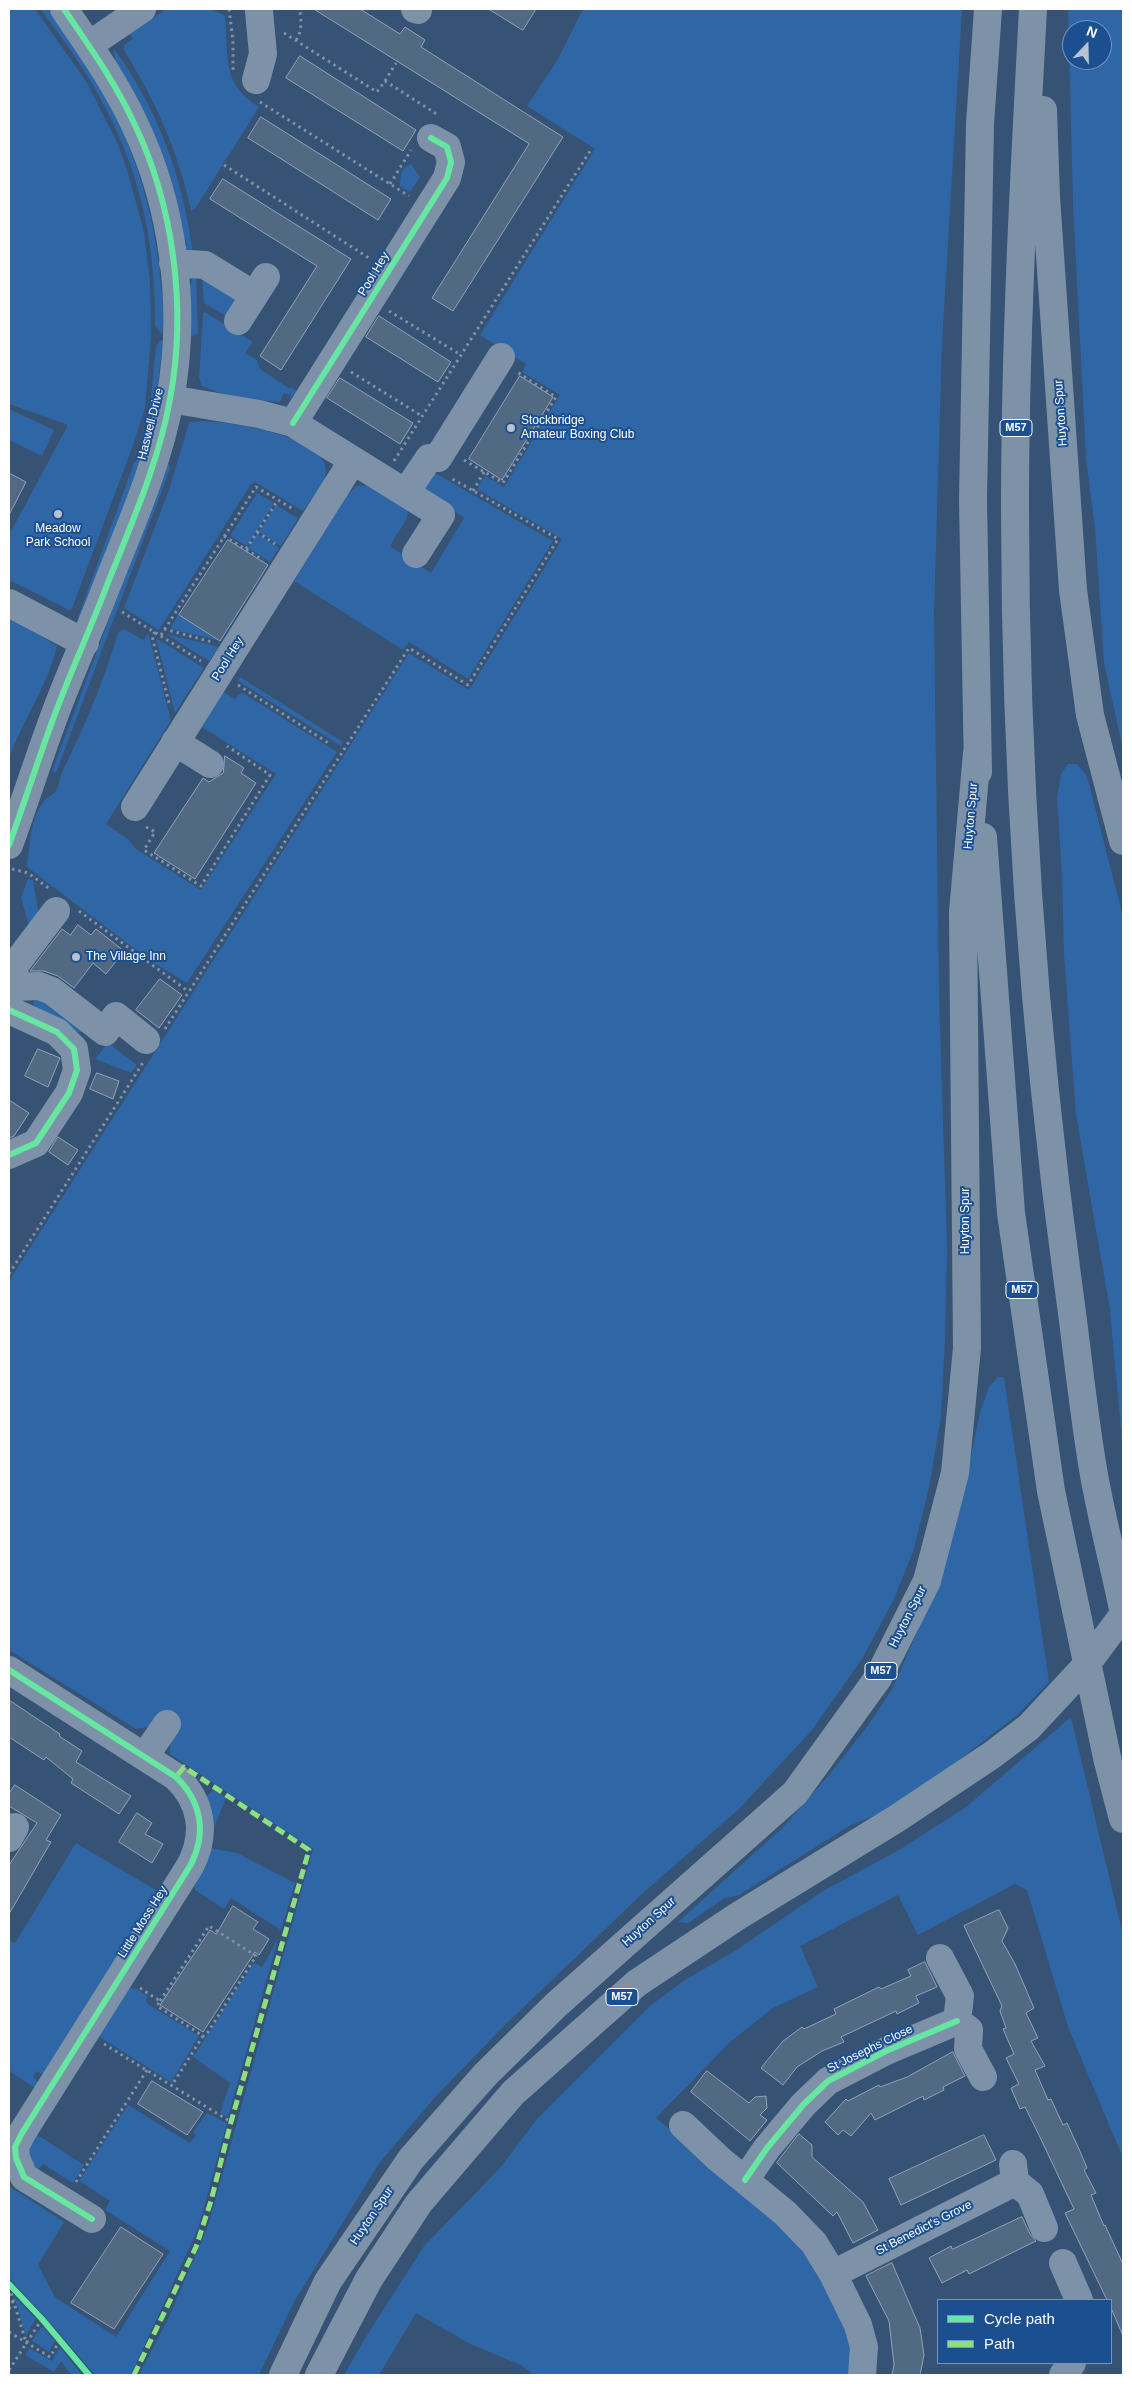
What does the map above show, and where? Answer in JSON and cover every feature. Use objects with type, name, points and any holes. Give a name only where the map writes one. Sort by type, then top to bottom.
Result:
[{"type":"highway","name":"M57","points":[[988,9],[980,124],[974,480],[977,753],[1011,1213],[1051,1491],[1108,1762],[1123,1818]]},
{"type":"highway","name":"M57","points":[[1033,9],[1021,228],[1015,512],[1018,674],[1027,857],[1035,992],[1054,1176],[1094,1474],[1123,1610]]},
{"type":"highway","name":"Huyton Spur","points":[[1040,9],[1046,197],[1074,590],[1090,715],[1123,841]]},
{"type":"highway","name":"Huyton Spur","points":[[283,2375],[328,2281],[411,2159],[485,2075],[556,2005],[795,1793],[878,1678],[927,1581],[955,1473],[967,1348],[963,912],[977,753]]},
{"type":"highway","name":"M57","points":[[319,2375],[369,2279],[419,2203],[513,2093],[637,1983],[738,1916],[896,1819],[992,1755],[1030,1726],[1083,1668],[1123,1615]]},
{"type":"street","name":"Haswell Drive","points":[[9,845],[52,720],[85,643],[151,467],[170,399],[176,328],[173,263],[164,210],[149,158],[118,90],[64,9]]},
{"type":"street","points":[[89,45],[142,9]]},
{"type":"street","points":[[248,85],[263,54],[258,14]]},
{"type":"street","name":"Pool Hey","points":[[293,423],[447,178],[451,162],[447,147],[427,135]]},
{"type":"street","points":[[173,263],[205,265],[260,286],[238,321]]},
{"type":"street","points":[[406,492],[434,456],[500,359]]},
{"type":"street","points":[[170,399],[259,414],[293,423],[406,492],[441,515],[416,554]]},
{"type":"street","name":"Pool Hey","points":[[134,807],[353,460]]},
{"type":"street","points":[[9,603],[85,643]]},
{"type":"street","points":[[180,734],[216,753]]},
{"type":"street","points":[[10,997],[15,965],[62,904]]},
{"type":"street","points":[[10,997],[39,986],[52,991],[105,1032]]},
{"type":"street","points":[[9,1155],[36,1143],[69,1093],[77,1070],[74,1049],[57,1032],[10,997]]},
{"type":"street","points":[[74,1049],[93,1044],[105,1032],[116,1016],[153,1041]]},
{"type":"street","name":"Little Moss Hey","points":[[9,1670],[176,1777],[184,1784],[194,1800],[201,1830],[196,1855],[190,1866],[15,2147],[19,2169],[24,2177],[92,2219]]},
{"type":"street","points":[[145,1756],[167,1724]]},
{"type":"street","points":[[940,1958],[962,2015],[968,2049],[983,2077]]},
{"type":"street","name":"St Josephs Close","points":[[745,2180],[767,2148],[803,2105],[828,2081],[962,2015]]},
{"type":"street","points":[[683,2126],[719,2159],[785,2213],[814,2243],[833,2274],[858,2325],[864,2347],[862,2375]]},
{"type":"street","name":"St Benedict's Grove","points":[[833,2274],[1019,2180],[1044,2228]]},
{"type":"street","points":[[1063,2263],[1079,2299]]},
{"type":"street","points":[[1063,2375],[1071,2364]]},
{"type":"path","points":[[229,9],[233,41],[248,85],[390,184],[428,207]]},
{"type":"path","points":[[296,40],[299,37],[302,17],[299,9]]},
{"type":"path","points":[[258,14],[272,25],[377,92],[396,63]]},
{"type":"path","points":[[385,81],[435,113],[427,135],[390,184]]},
{"type":"path","points":[[383,478],[590,151]]},
{"type":"path","points":[[224,165],[389,270]]},
{"type":"path","points":[[372,300],[461,355]]},
{"type":"path","points":[[434,456],[484,472],[502,484],[556,397],[500,359]]},
{"type":"path","points":[[332,360],[422,416]]},
{"type":"path","points":[[9,1274],[153,1041],[189,992],[409,648],[468,685],[558,539],[473,490],[434,456]]},
{"type":"path","points":[[473,490],[484,472]]},
{"type":"path","points":[[161,635],[256,487],[314,522]]},
{"type":"path","points":[[246,550],[278,500]]},
{"type":"path","points":[[224,536],[282,572]]},
{"type":"path","points":[[164,629],[220,644],[232,652]]},
{"type":"path","points":[[155,632],[152,636],[173,717],[180,734]]},
{"type":"path","points":[[134,807],[129,816],[155,832],[144,850],[201,886],[270,775],[216,753]]},
{"type":"path","points":[[9,868],[28,873],[62,904],[189,992]]},
{"type":"path","points":[[172,2086],[256,1956],[210,1926],[157,2006],[203,2036]]},
{"type":"path","points":[[121,1976],[160,2000]]},
{"type":"path","points":[[86,2032],[231,2122]]},
{"type":"path","points":[[64,2201],[147,2070]]},
{"type":"path","points":[[10,2286],[18,2294]]},
{"type":"path","points":[[10,2286],[13,2302],[26,2342]]},
{"type":"path","points":[[9,2309],[13,2302]]},
{"type":"path","points":[[36,2312],[48,2326]]},
{"type":"path","points":[[9,2370],[42,2319]]},
{"type":"path","points":[[9,2332],[50,2357],[60,2340]]},
{"type":"path","points":[[54,2333],[66,2347]]},
{"type":"shaded area","points":[[9,9],[35,9],[86,81],[118,144],[128,173],[144,232],[150,281],[151,338],[145,408],[71,611],[9,580],[9,535],[68,425],[9,404]]},
{"type":"shaded area","points":[[40,9],[48,9],[89,68],[107,99],[135,162],[153,229],[159,266],[164,318],[162,334],[155,326],[154,279],[149,236],[140,196],[128,157],[91,83],[68,46]]},
{"type":"shaded area","points":[[167,9],[211,9],[225,16],[227,56],[232,78],[247,98],[259,107],[195,209],[191,211],[180,168],[165,128],[146,88],[124,50],[124,45],[133,39],[129,34]]},
{"type":"shaded area","points":[[583,9],[962,9],[942,344],[934,614],[939,994],[947,1248],[941,1416],[929,1488],[913,1552],[893,1601],[862,1659],[812,1730],[739,1809],[643,1893],[505,2025],[437,2095],[380,2162],[294,2302],[259,2375],[139,2375],[168,2319],[208,2226],[313,1849],[170,1754],[170,1728],[153,1726],[136,1729],[9,1650],[9,1281],[409,653],[469,690],[562,539],[477,489],[485,476],[504,487],[560,395],[522,372],[526,364],[480,335],[595,149],[527,106],[558,59]]},
{"type":"shaded area","points":[[1068,9],[1123,9],[1123,750],[1104,663],[1095,528],[1086,459],[1073,204],[1070,70],[1112,70],[1112,20],[1068,20]]},
{"type":"shaded area","points":[[114,49],[144,96],[167,146],[183,199],[193,254],[183,247],[187,246],[185,238],[183,238],[115,63]]},
{"type":"shaded area","points":[[411,164],[420,177],[410,192],[400,186],[403,170]]},
{"type":"shaded area","points":[[196,271],[198,333],[190,338],[187,285],[191,284],[192,279],[188,278]]},
{"type":"shaded area","points":[[202,277],[235,296],[236,301],[229,318],[204,303]]},
{"type":"shaded area","points":[[205,312],[253,342],[245,353],[257,360],[260,369],[290,389],[291,387],[297,391],[289,400],[291,395],[284,393],[280,402],[229,395],[202,386],[199,377],[203,314]]},
{"type":"shaded area","points":[[160,340],[163,341],[155,409],[144,448],[142,449],[141,444],[150,408],[156,346]]},
{"type":"shaded area","points":[[9,409],[54,430],[42,456],[9,440]]},
{"type":"shaded area","points":[[199,421],[251,427],[294,440],[311,448],[322,459],[326,472],[320,487],[303,511],[255,482],[251,484],[159,630],[124,608],[169,490],[189,423]]},
{"type":"shaded area","points":[[140,455],[142,461],[80,618],[77,620],[134,463]]},
{"type":"shaded area","points":[[167,465],[169,465],[170,469],[56,773],[52,771]]},
{"type":"shaded area","points":[[430,470],[553,541],[468,679],[409,642],[403,650],[294,581],[348,494],[357,486],[367,485],[407,508],[408,513],[405,523],[392,542],[391,547],[431,573],[464,518],[419,488]]},
{"type":"shaded area","points":[[257,493],[274,503],[247,546],[230,536]]},
{"type":"shaded area","points":[[276,505],[298,518],[281,546],[259,532]]},
{"type":"shaded area","points":[[257,534],[279,548],[270,562],[248,548]]},
{"type":"shaded area","points":[[178,615],[217,640],[170,629]]},
{"type":"shaded area","points":[[9,616],[57,646],[42,689],[9,758]]},
{"type":"shaded area","points":[[124,629],[143,640],[148,633],[171,720],[106,824],[128,839],[136,849],[201,890],[276,774],[202,727],[223,692],[235,699],[238,694],[243,693],[337,752],[187,983],[148,959],[27,867],[31,833],[39,808],[56,790],[63,770],[94,703],[118,633]]},
{"type":"shaded area","points":[[166,634],[219,647],[209,661]]},
{"type":"shaded area","points":[[156,638],[204,668],[175,713]]},
{"type":"shaded area","points":[[240,677],[343,742],[341,746],[238,681]]},
{"type":"shaded area","points":[[1068,764],[1077,764],[1087,776],[1123,917],[1123,1452],[1110,1310],[1076,1115],[1064,955],[1062,876],[1057,798],[1061,774]]},
{"type":"shaded area","points":[[28,879],[33,880],[39,917],[30,929],[21,898]]},
{"type":"shaded area","points":[[40,993],[87,1032],[76,1032],[35,1009],[33,1003]]},
{"type":"shaded area","points":[[108,1043],[137,1065],[131,1073],[95,1059]]},
{"type":"shaded area","points":[[998,1377],[1004,1377],[1049,1682],[1017,1715],[931,1782],[879,1814],[851,1825],[739,1895],[723,1899],[688,1923],[678,1922],[784,1826],[829,1775],[869,1724],[892,1689],[930,1603],[964,1491],[980,1412],[989,1387]]},
{"type":"shaded area","points":[[1071,1717],[1123,1935],[1123,2158],[1068,2027],[1027,1890],[1015,1884],[918,1935],[898,1895],[800,1946],[818,1987],[773,2008],[730,2042],[656,2118],[798,2234],[851,2334],[851,2375],[534,2375],[521,2365],[470,2344],[416,2313],[379,2375],[344,2375],[424,2246],[500,2168],[537,2119],[651,2005],[685,1980],[735,1951],[823,1891],[899,1850],[966,1807]]},
{"type":"shaded area","points":[[213,1790],[226,1798],[212,1833],[207,1796]]},
{"type":"shaded area","points":[[76,1843],[159,1892],[43,2075],[37,2071],[33,2077],[38,2082],[35,2088],[9,2071],[9,1940],[15,1943]]},
{"type":"shaded area","points":[[209,1848],[237,1853],[295,1883],[281,1930],[231,1898],[224,1909],[195,1890],[194,1886]]},
{"type":"shaded area","points":[[278,1939],[228,2117],[220,2113],[230,2083],[193,2057],[254,1963],[262,1967]]},
{"type":"shaded area","points":[[131,1988],[148,1996],[146,2000],[148,2004],[199,2036],[171,2082],[98,2036],[125,1991]]},
{"type":"shaded area","points":[[128,2105],[190,2143],[196,2135],[193,2132],[207,2113],[227,2123],[198,2229],[131,2375],[95,2375],[9,2278],[9,2186],[64,2222],[38,2265],[55,2297],[116,2337],[170,2251],[105,2210],[110,2201],[79,2181]]},
{"type":"shaded area","points":[[35,2136],[41,2137],[84,2165],[73,2183],[43,2164],[38,2170],[32,2171],[27,2145]]},
{"type":"shaded area","points":[[14,2296],[36,2319],[26,2335]]},
{"type":"shaded area","points":[[42,2326],[55,2341],[49,2352],[32,2341]]},
{"type":"shaded area","points":[[60,2347],[82,2375],[71,2375],[61,2361],[54,2372],[25,2355],[29,2348],[52,2361]]},
{"type":"building","points":[[314,9],[360,9],[400,34],[405,27],[425,40],[421,47],[563,137],[453,311],[432,298],[529,144]]},
{"type":"building","points":[[489,9],[536,9],[523,30]]},
{"type":"building","points":[[300,56],[416,130],[403,151],[286,78]]},
{"type":"building","points":[[261,117],[391,199],[378,220],[248,138]]},
{"type":"building","points":[[223,179],[351,259],[281,370],[260,356],[317,266],[210,199]]},
{"type":"building","points":[[379,316],[451,362],[438,382],[366,337]]},
{"type":"building","name":"Stockbridge Amateur Boxing Club","points":[[520,376],[553,397],[502,480],[469,459]]},
{"type":"building","points":[[340,378],[413,423],[400,444],[327,398]]},
{"type":"building","points":[[9,473],[26,482],[9,515]]},
{"type":"building","points":[[228,540],[268,565],[220,641],[179,615]]},
{"type":"building","points":[[225,756],[244,768],[241,773],[256,783],[195,879],[154,853],[203,778],[209,782],[223,773]]},
{"type":"building","name":"The Village Inn","points":[[78,925],[91,935],[96,929],[124,951],[106,974],[93,963],[74,988],[58,976],[44,971],[30,971],[62,929],[70,935]]},
{"type":"building","points":[[160,979],[182,995],[159,1028],[136,1010]]},
{"type":"building","points":[[38,1049],[60,1058],[48,1087],[25,1076]]},
{"type":"building","points":[[97,1073],[119,1081],[113,1099],[90,1089]]},
{"type":"building","points":[[9,1100],[29,1113],[14,1136],[9,1138]]},
{"type":"building","points":[[58,1137],[78,1150],[68,1165],[49,1152]]},
{"type":"building","points":[[9,1700],[82,1751],[76,1762],[131,1796],[119,1814],[71,1783],[73,1779],[46,1757],[44,1760],[9,1737]]},
{"type":"building","points":[[15,1785],[61,1815],[46,1840],[51,1842],[9,1914],[9,1865],[37,1823],[9,1806],[9,1794]]},
{"type":"building","points":[[137,1813],[152,1823],[145,1834],[163,1844],[152,1863],[119,1842]]},
{"type":"building","points":[[233,1906],[258,1922],[253,1929],[269,1939],[259,1955],[255,1952],[203,2032],[160,2005],[210,1930],[216,1934]]},
{"type":"building","points":[[999,1910],[1008,1928],[1002,1941],[1015,1964],[1034,2008],[1026,2013],[1038,2038],[1031,2041],[1045,2066],[1035,2070],[1048,2100],[1051,2099],[1063,2125],[1067,2123],[1079,2149],[1087,2168],[1084,2170],[1096,2193],[1091,2195],[1123,2264],[1123,2336],[1112,2310],[1112,2299],[1107,2299],[1065,2213],[1074,2209],[1025,2107],[1020,2109],[1011,2088],[1019,2084],[1006,2058],[1014,2054],[1003,2029],[1006,2028],[1000,2011],[1002,2006],[964,1926]]},
{"type":"building","points":[[925,1962],[937,1987],[916,1996],[919,2003],[897,2014],[896,2011],[841,2037],[844,2042],[822,2051],[797,2067],[783,2085],[761,2068],[783,2041],[802,2027],[804,2029],[836,2014],[834,2009],[879,1987],[881,1989],[911,1976],[908,1970]]},
{"type":"building","points":[[953,2052],[965,2076],[943,2087],[944,2090],[924,2100],[923,2096],[875,2120],[871,2113],[851,2136],[843,2130],[838,2135],[825,2122],[846,2099],[848,2101],[879,2085],[880,2087],[907,2077]]},
{"type":"building","points":[[707,2071],[749,2103],[755,2097],[766,2096],[767,2108],[760,2115],[767,2120],[750,2141],[691,2092]]},
{"type":"building","points":[[152,2081],[203,2112],[187,2135],[138,2104]]},
{"type":"building","points":[[799,2134],[812,2145],[812,2157],[863,2202],[878,2230],[853,2243],[837,2212],[833,2216],[777,2163]]},
{"type":"building","points":[[984,2135],[996,2160],[901,2205],[889,2179]]},
{"type":"building","points":[[1022,2217],[1030,2234],[1036,2241],[969,2274],[967,2270],[942,2283],[929,2258],[951,2246],[952,2249]]},
{"type":"building","points":[[121,2227],[163,2254],[114,2329],[71,2303]]},
{"type":"building","points":[[892,2263],[920,2328],[924,2355],[920,2375],[892,2375],[894,2365],[889,2321],[866,2276]]},
{"type":"marked path","points":[[134,2375],[196,2247],[211,2201],[231,2122],[309,1850],[184,1767],[176,1777]]},
{"type":"cycle path","points":[[9,845],[46,737],[150,475],[165,424],[175,365],[177,294],[173,258],[159,188],[148,155],[127,108],[101,64],[64,9]]},
{"type":"cycle path","points":[[293,423],[447,178],[451,162],[447,147],[431,138]]},
{"type":"cycle path","points":[[9,1010],[57,1032],[74,1049],[77,1070],[69,1093],[36,1143],[9,1155]]},
{"type":"cycle path","points":[[9,1670],[176,1777],[192,1797],[199,1819],[199,1842],[190,1866],[15,2147],[16,2158],[24,2177],[92,2219]]},
{"type":"cycle path","points":[[745,2180],[767,2148],[803,2105],[828,2081],[886,2051],[957,2021]]},
{"type":"cycle path","points":[[9,2284],[42,2319],[89,2375]]},
{"type":"place","name":"Stockbridge Amateur Boxing Club","points":[[511,428]]},
{"type":"place","name":"Meadow Park School","points":[[58,514]]},
{"type":"place","name":"The Village Inn","points":[[76,957]]}]
